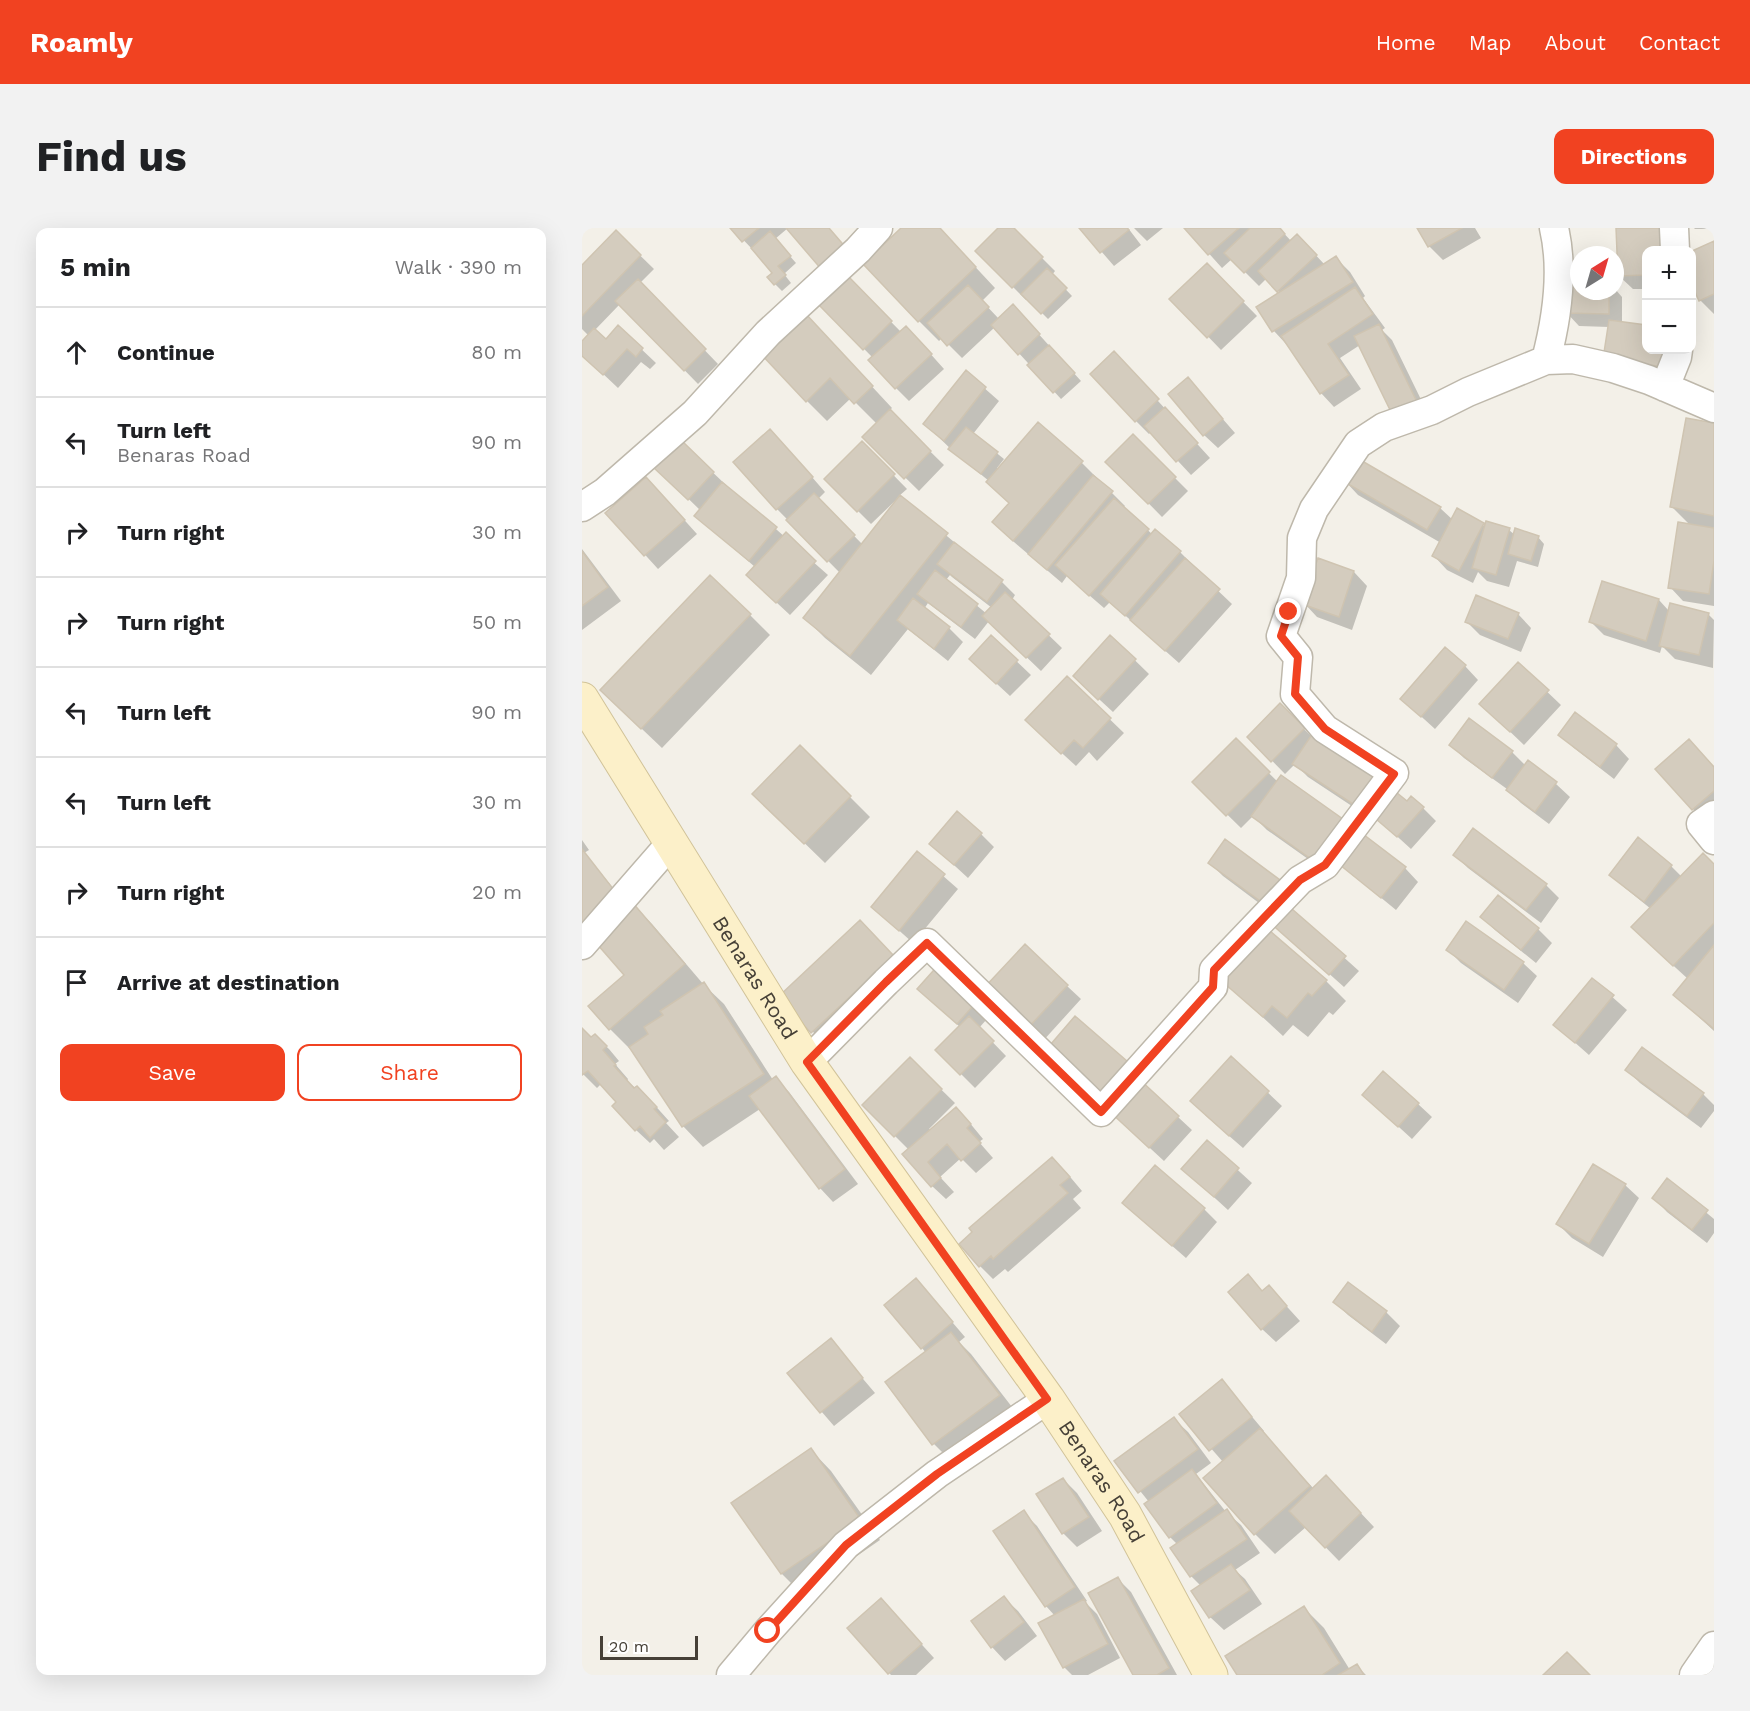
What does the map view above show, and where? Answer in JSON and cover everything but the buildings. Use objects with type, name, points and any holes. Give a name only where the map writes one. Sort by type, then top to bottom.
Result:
[{"type":"main road","name":"Benaras Road","points":[[582,699],[807,1062],[1047,1399],[1125,1515],[1211,1675]]},
{"type":"street","points":[[582,507],[605,492],[695,413],[768,333],[858,250],[878,228]]},
{"type":"street","points":[[1546,360],[1556,322],[1558,272],[1554,228]]},
{"type":"street","points":[[1674,228],[1676,246]]},
{"type":"street","points":[[1665,387],[1677,354]]},
{"type":"street","points":[[807,1062],[927,943],[1101,1112],[1213,987],[1214,970],[1300,880],[1325,865],[1394,774],[1325,729],[1295,694],[1298,657],[1281,636],[1300,578],[1302,538],[1314,508],[1358,444],[1384,427],[1432,410],[1468,392],[1546,360],[1573,359],[1603,366],[1649,380],[1714,408]]},
{"type":"street","points":[[1714,815],[1701,824],[1714,840]]},
{"type":"street","points":[[582,945],[671,843]]},
{"type":"street","points":[[731,1675],[846,1545],[937,1474],[1047,1399]]},
{"type":"street","points":[[1694,1675],[1714,1646]]},
{"type":"route","points":[[768,1631],[846,1545],[937,1474],[1047,1399],[807,1062],[927,943],[1101,1112],[1213,987],[1214,970],[1300,880],[1325,865],[1394,774],[1325,729],[1295,694],[1298,657],[1281,636],[1289,612]]}]
